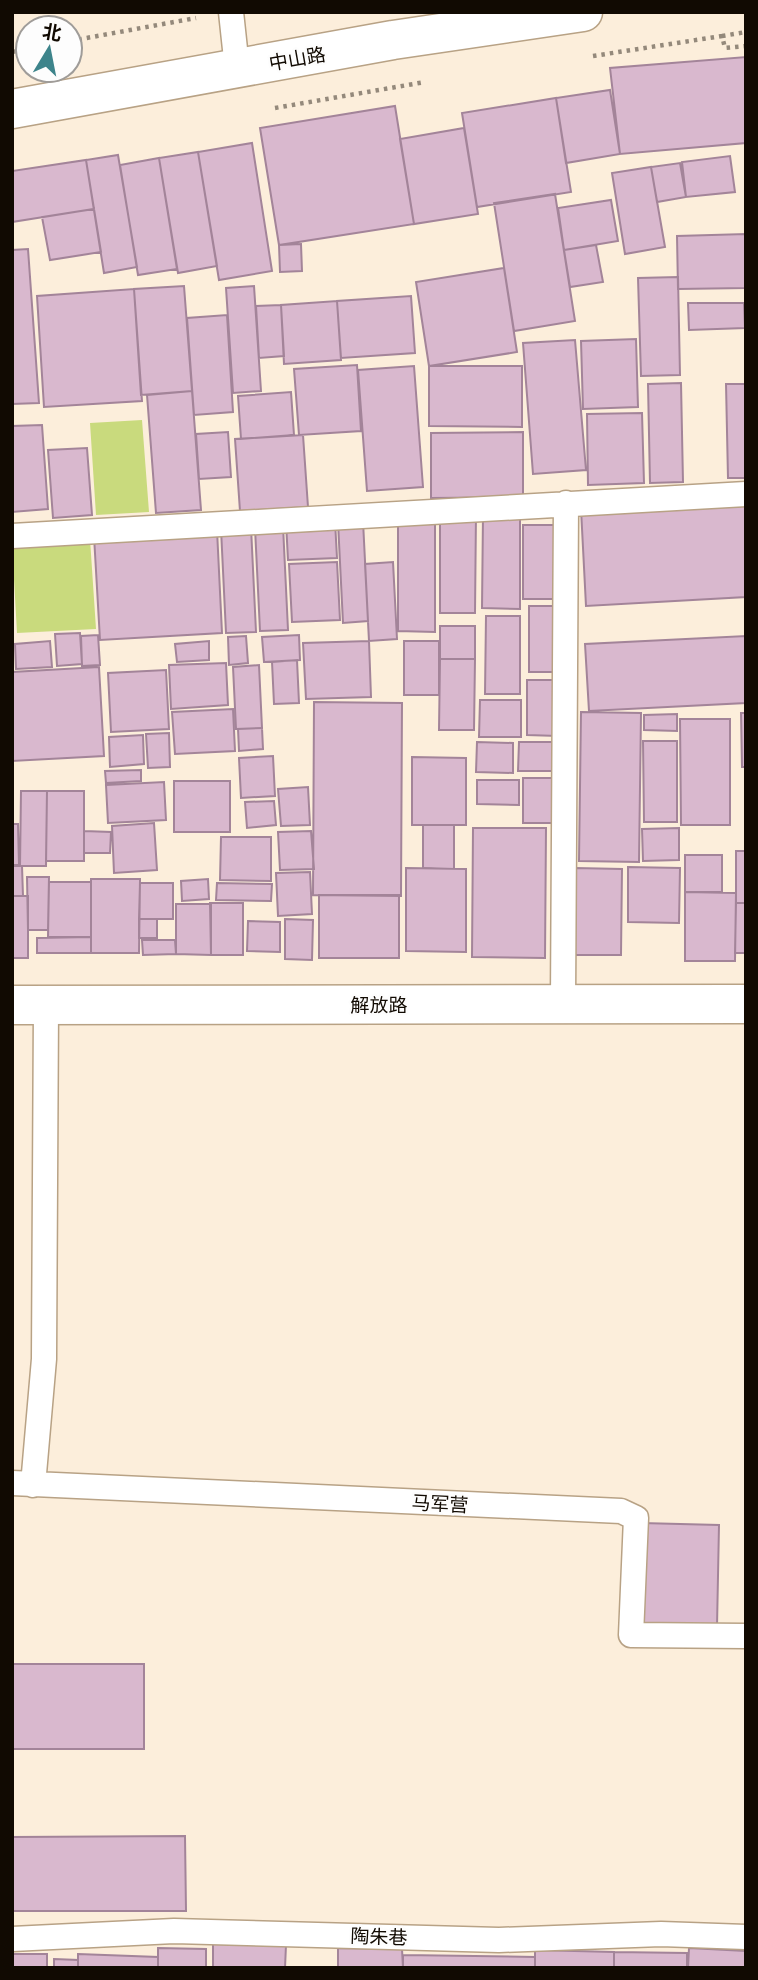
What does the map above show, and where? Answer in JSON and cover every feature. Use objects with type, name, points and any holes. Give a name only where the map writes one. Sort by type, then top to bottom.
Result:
[{"type":"street","name":"中山路","points":[[12,109],[393,40],[583,12]]},
{"type":"street","name":"解放路","points":[[29,1006],[563,1002],[746,1004]]},
{"type":"lane","points":[[231,12],[237,68]]},
{"type":"lane","points":[[12,536],[746,494]]},
{"type":"lane","points":[[563,1002],[566,503]]},
{"type":"lane","points":[[23,1484],[44,1359],[29,1006]]},
{"type":"lane","name":"马军营","points":[[23,1484],[621,1511],[636,1518],[631,1635],[746,1636]]},
{"type":"lane","name":"陶朱巷","points":[[12,1939],[174,1931],[499,1940],[661,1934],[746,1937]]},
{"type":"path","points":[[84,38],[202,17]]},
{"type":"path","points":[[588,57],[746,32]]},
{"type":"path","points":[[722,36],[725,48],[746,46]]},
{"type":"path","points":[[266,110],[426,82]]},
{"type":"green space","points":[[142,420],[149,512],[96,515],[90,423]]},
{"type":"green space","points":[[90,539],[96,629],[17,633],[12,543]]},
{"type":"building","points":[[746,57],[746,143],[620,154],[610,68]]},
{"type":"building","points":[[610,90],[620,154],[566,163],[556,98]]},
{"type":"building","points":[[556,98],[571,192],[477,207],[462,113]]},
{"type":"building","points":[[395,106],[414,224],[279,245],[260,128]]},
{"type":"building","points":[[464,128],[478,214],[414,224],[400,139]]},
{"type":"building","points":[[252,143],[272,271],[219,280],[198,152]]},
{"type":"building","points":[[198,152],[217,266],[178,273],[159,158]]},
{"type":"building","points":[[118,155],[137,267],[104,273],[86,160]]},
{"type":"building","points":[[730,156],[735,192],[686,197],[682,162]]},
{"type":"building","points":[[159,158],[177,269],[138,275],[120,165]]},
{"type":"building","points":[[86,160],[94,209],[12,222],[12,171]]},
{"type":"building","points":[[680,163],[686,197],[657,202],[651,167]]},
{"type":"building","points":[[651,167],[665,247],[625,254],[612,173]]},
{"type":"building","points":[[555,194],[575,321],[514,331],[494,203]]},
{"type":"building","points":[[611,200],[618,241],[564,250],[558,208]]},
{"type":"building","points":[[94,209],[101,252],[50,260],[42,217]]},
{"type":"building","points":[[746,234],[746,288],[678,289],[677,236]]},
{"type":"building","points":[[301,244],[302,271],[280,272],[279,245]]},
{"type":"building","points":[[596,245],[603,282],[570,287],[564,250]]},
{"type":"building","points":[[28,249],[39,403],[12,404],[12,250]]},
{"type":"building","points":[[504,268],[517,352],[429,366],[416,282]]},
{"type":"building","points":[[678,277],[680,375],[641,376],[638,278]]},
{"type":"building","points":[[184,286],[192,391],[141,395],[134,289]]},
{"type":"building","points":[[254,286],[261,391],[233,393],[226,288]]},
{"type":"building","points":[[134,289],[142,401],[44,407],[37,296]]},
{"type":"building","points":[[411,296],[415,353],[341,358],[337,301]]},
{"type":"building","points":[[337,301],[341,360],[284,364],[281,305]]},
{"type":"building","points":[[688,303],[744,303],[745,328],[689,330]]},
{"type":"building","points":[[281,305],[284,356],[259,358],[256,306]]},
{"type":"building","points":[[227,315],[233,412],[194,415],[187,318]]},
{"type":"building","points":[[636,339],[638,407],[583,409],[581,341]]},
{"type":"building","points":[[575,340],[586,470],[533,474],[523,343]]},
{"type":"building","points":[[357,365],[361,431],[299,435],[294,369]]},
{"type":"building","points":[[414,366],[423,487],[367,491],[358,370]]},
{"type":"building","points":[[429,366],[522,366],[522,427],[429,426]]},
{"type":"building","points":[[681,383],[683,482],[650,483],[648,384]]},
{"type":"building","points":[[726,384],[746,384],[746,478],[728,478]]},
{"type":"building","points":[[192,391],[201,510],[156,513],[147,395]]},
{"type":"building","points":[[291,392],[294,435],[241,439],[238,396]]},
{"type":"building","points":[[642,413],[644,483],[588,485],[587,414]]},
{"type":"building","points":[[42,425],[48,509],[12,512],[12,426]]},
{"type":"building","points":[[228,432],[231,477],[199,479],[196,434]]},
{"type":"building","points":[[523,432],[523,497],[431,498],[431,433]]},
{"type":"building","points":[[303,435],[308,507],[240,511],[235,439]]},
{"type":"building","points":[[87,448],[92,515],[53,518],[48,450]]},
{"type":"building","points":[[746,501],[746,597],[586,606],[581,509]]},
{"type":"building","points":[[476,513],[475,613],[440,613],[440,514]]},
{"type":"building","points":[[483,515],[520,516],[520,609],[482,608]]},
{"type":"building","points":[[398,518],[435,519],[435,632],[398,631]]},
{"type":"building","points":[[335,521],[337,558],[288,560],[286,522]]},
{"type":"building","points":[[363,521],[368,621],[343,623],[338,522]]},
{"type":"building","points":[[523,525],[554,525],[554,599],[523,599]]},
{"type":"building","points":[[283,526],[288,630],[260,631],[255,528]]},
{"type":"building","points":[[251,527],[256,632],[226,633],[221,529]]},
{"type":"building","points":[[217,530],[222,633],[100,640],[94,536]]},
{"type":"building","points":[[337,562],[340,620],[292,622],[289,564]]},
{"type":"building","points":[[393,562],[397,639],[369,641],[365,564]]},
{"type":"building","points":[[529,606],[555,606],[555,672],[529,672]]},
{"type":"building","points":[[486,616],[520,616],[520,694],[485,694]]},
{"type":"building","points":[[440,626],[475,626],[475,659],[440,659]]},
{"type":"building","points":[[80,633],[82,664],[57,666],[55,634]]},
{"type":"building","points":[[98,635],[100,665],[82,666],[81,636]]},
{"type":"building","points":[[299,635],[300,660],[264,662],[262,637]]},
{"type":"building","points":[[246,636],[248,663],[229,665],[228,637]]},
{"type":"building","points":[[746,636],[746,703],[589,711],[585,644]]},
{"type":"building","points":[[50,641],[52,667],[16,669],[15,644]]},
{"type":"building","points":[[209,641],[209,660],[177,662],[175,644]]},
{"type":"building","points":[[369,641],[371,697],[306,699],[303,643]]},
{"type":"building","points":[[404,641],[439,641],[439,695],[404,695]]},
{"type":"building","points":[[440,659],[475,659],[474,730],[439,730]]},
{"type":"building","points":[[297,660],[299,703],[274,704],[272,662]]},
{"type":"building","points":[[226,663],[228,705],[171,709],[169,665]]},
{"type":"building","points":[[259,665],[262,728],[236,729],[233,667]]},
{"type":"building","points":[[99,667],[104,756],[12,761],[12,672]]},
{"type":"building","points":[[166,670],[169,729],[111,732],[108,673]]},
{"type":"building","points":[[527,680],[558,680],[558,736],[527,735]]},
{"type":"building","points":[[480,700],[521,700],[521,737],[479,737]]},
{"type":"building","points":[[314,702],[402,703],[401,896],[313,895]]},
{"type":"building","points":[[233,709],[235,751],[175,754],[172,712]]},
{"type":"building","points":[[581,712],[641,713],[639,862],[579,861]]},
{"type":"building","points":[[741,713],[746,713],[746,767],[742,767]]},
{"type":"building","points":[[677,714],[677,731],[644,730],[644,715]]},
{"type":"building","points":[[680,719],[730,719],[730,825],[681,825]]},
{"type":"building","points":[[262,728],[263,749],[239,751],[238,729]]},
{"type":"building","points":[[169,733],[170,767],[148,768],[146,734]]},
{"type":"building","points":[[143,735],[144,764],[110,767],[109,737]]},
{"type":"building","points":[[643,741],[677,741],[677,822],[644,822]]},
{"type":"building","points":[[477,742],[513,743],[513,773],[476,772]]},
{"type":"building","points":[[519,742],[554,742],[554,771],[518,771]]},
{"type":"building","points":[[273,756],[275,796],[241,798],[239,758]]},
{"type":"building","points":[[412,757],[466,758],[466,825],[412,825]]},
{"type":"building","points":[[141,770],[141,781],[106,783],[105,771]]},
{"type":"building","points":[[523,778],[559,778],[559,823],[523,823]]},
{"type":"building","points":[[477,780],[519,780],[519,805],[477,804]]},
{"type":"building","points":[[174,781],[230,781],[230,832],[174,832]]},
{"type":"building","points":[[164,782],[166,820],[108,823],[106,785]]},
{"type":"building","points":[[308,787],[310,825],[281,826],[278,789]]},
{"type":"building","points":[[21,791],[47,791],[46,866],[20,866]]},
{"type":"building","points":[[47,791],[84,791],[84,861],[46,861]]},
{"type":"building","points":[[274,801],[276,825],[247,828],[245,802]]},
{"type":"building","points":[[154,823],[157,870],[114,873],[112,826]]},
{"type":"building","points":[[12,824],[18,824],[19,865],[12,865]]},
{"type":"building","points":[[423,825],[454,825],[454,869],[423,868]]},
{"type":"building","points":[[473,828],[546,828],[545,958],[472,957]]},
{"type":"building","points":[[679,828],[679,860],[643,861],[642,829]]},
{"type":"building","points":[[84,831],[111,832],[110,853],[84,853]]},
{"type":"building","points":[[311,831],[314,869],[280,870],[278,832]]},
{"type":"building","points":[[221,837],[271,837],[271,881],[220,880]]},
{"type":"building","points":[[736,851],[746,851],[746,903],[736,903]]},
{"type":"building","points":[[685,855],[722,855],[722,892],[685,892]]},
{"type":"building","points":[[12,866],[22,866],[23,896],[12,896]]},
{"type":"building","points":[[628,867],[680,868],[679,923],[628,922]]},
{"type":"building","points":[[406,868],[466,869],[466,952],[406,951]]},
{"type":"building","points":[[575,868],[622,869],[621,955],[574,955]]},
{"type":"building","points":[[310,872],[312,914],[278,916],[276,873]]},
{"type":"building","points":[[27,877],[49,877],[48,930],[28,930]]},
{"type":"building","points":[[91,879],[140,879],[139,953],[91,953]]},
{"type":"building","points":[[208,879],[209,899],[182,901],[181,881]]},
{"type":"building","points":[[49,882],[91,882],[91,937],[48,937]]},
{"type":"building","points":[[140,883],[173,883],[173,919],[139,919]]},
{"type":"building","points":[[217,883],[272,884],[271,901],[216,900]]},
{"type":"building","points":[[685,892],[736,893],[735,961],[685,961]]},
{"type":"building","points":[[319,895],[399,895],[399,958],[319,958]]},
{"type":"building","points":[[12,896],[28,896],[28,958],[12,958]]},
{"type":"building","points":[[210,903],[243,903],[243,955],[211,955]]},
{"type":"building","points":[[736,903],[746,903],[746,953],[735,953]]},
{"type":"building","points":[[176,904],[211,904],[211,955],[176,954]]},
{"type":"building","points":[[139,919],[157,919],[157,938],[139,938]]},
{"type":"building","points":[[285,919],[313,920],[312,960],[285,959]]},
{"type":"building","points":[[248,921],[280,922],[280,952],[247,951]]},
{"type":"building","points":[[91,937],[91,953],[37,953],[37,938]]},
{"type":"building","points":[[142,940],[175,940],[176,954],[143,955]]},
{"type":"building","points":[[641,1523],[719,1525],[717,1627],[639,1625]]},
{"type":"building","points":[[12,1664],[144,1664],[144,1749],[12,1749]]},
{"type":"building","points":[[185,1836],[186,1911],[12,1911],[12,1837]]},
{"type":"building","points":[[213,1943],[286,1945],[285,1968],[213,1968]]},
{"type":"building","points":[[158,1948],[206,1949],[206,1968],[158,1968]]},
{"type":"building","points":[[338,1948],[402,1949],[403,1968],[338,1968]]},
{"type":"building","points":[[689,1948],[746,1951],[746,1968],[688,1968]]},
{"type":"building","points":[[535,1950],[614,1952],[614,1968],[535,1968]]},
{"type":"building","points":[[614,1952],[687,1953],[687,1968],[614,1968]]},
{"type":"building","points":[[12,1954],[47,1954],[47,1968],[12,1968]]},
{"type":"building","points":[[78,1954],[158,1957],[158,1968],[78,1968]]},
{"type":"building","points":[[403,1955],[535,1957],[535,1968],[403,1968]]},
{"type":"building","points":[[54,1959],[78,1960],[78,1968],[54,1968]]}]
